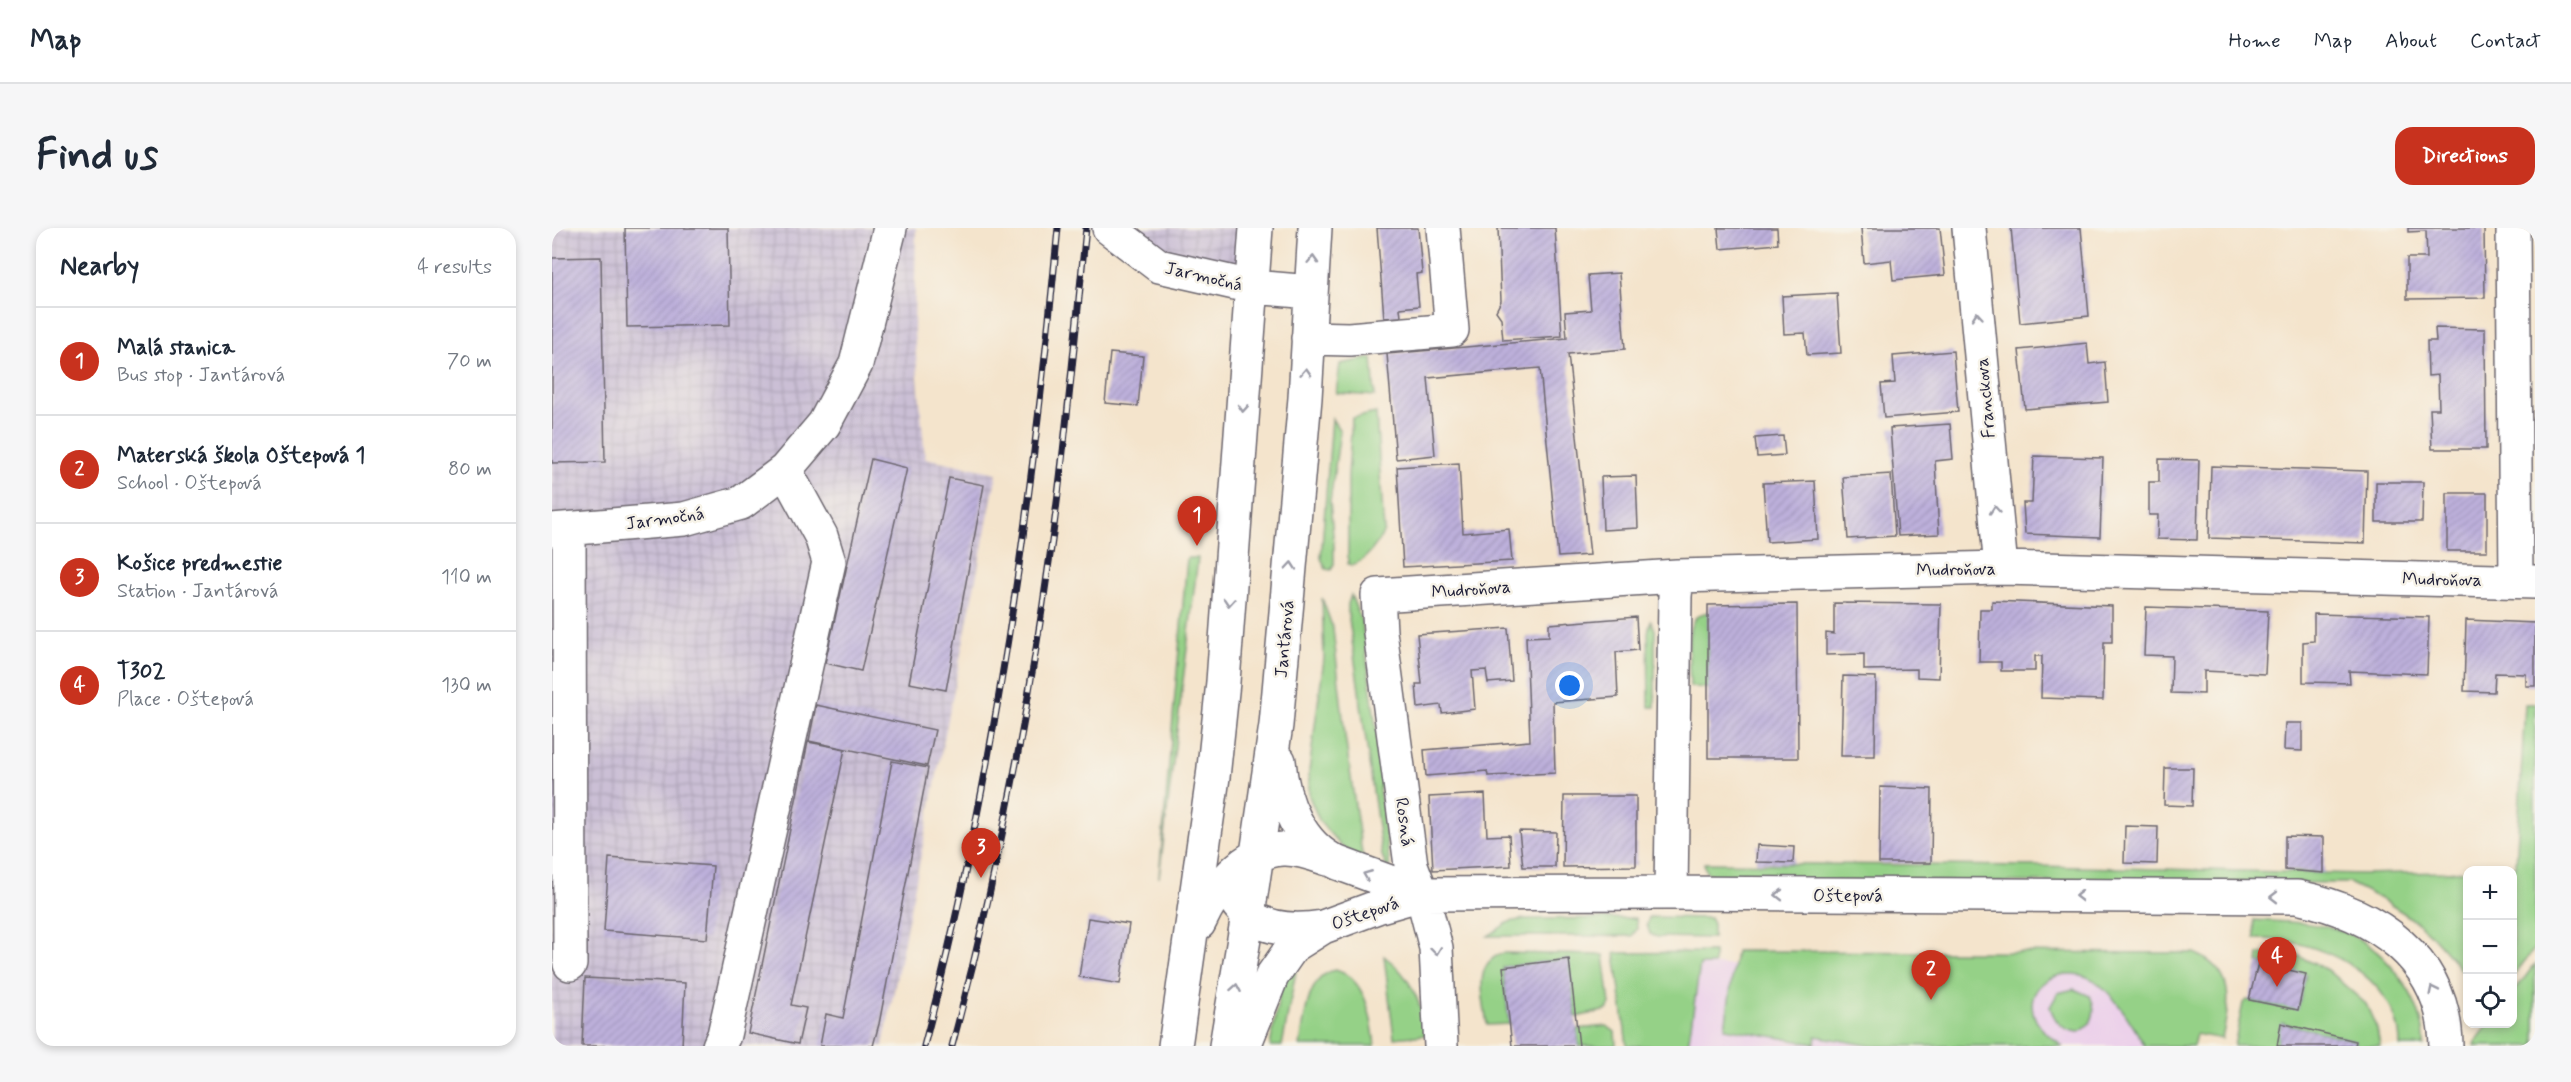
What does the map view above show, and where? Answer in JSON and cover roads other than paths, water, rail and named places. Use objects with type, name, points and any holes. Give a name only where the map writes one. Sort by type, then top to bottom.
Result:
[{"type":"street","name":"Jarmočná","points":[[561,530],[684,519],[707,513],[741,503],[785,470],[824,424],[856,364],[890,228]]},
{"type":"street","name":"Jarmočná","points":[[1109,228],[1159,266],[1252,287],[1311,292]]},
{"type":"street","points":[[1174,1046],[1206,825],[1223,682],[1256,228]]},
{"type":"street","name":"Jantárová","points":[[1226,1046],[1258,856],[1276,725],[1315,228]]},
{"type":"street","points":[[1308,338],[1349,339],[1452,330],[1443,228]]},
{"type":"street","name":"Franckova","points":[[1969,228],[2001,568]]},
{"type":"street","points":[[2520,250],[2526,581]]},
{"type":"street","points":[[719,1046],[724,1035],[829,562],[821,536],[785,470]]},
{"type":"street","points":[[561,530],[570,964]]},
{"type":"street","name":"Mudroňova","points":[[1378,595],[1677,576],[2001,568],[2526,581]]},
{"type":"street","points":[[1671,893],[1677,576]]},
{"type":"street","name":"Rosná","points":[[1378,595],[1380,632],[1411,866],[1422,894],[1437,948],[1441,1046]]},
{"type":"street","points":[[1276,725],[1279,768],[1291,814],[1300,831],[1328,859]]},
{"type":"street","points":[[1206,825],[1225,880],[1238,904],[1248,915],[1282,930],[1323,927]]},
{"type":"street","points":[[1190,943],[1208,904],[1225,880],[1258,856],[1271,851],[1283,849],[1308,852],[1378,880],[1422,894]]},
{"type":"street","name":"Oštepová","points":[[1244,1046],[1264,993],[1281,961],[1293,946],[1323,927],[1377,907],[1422,894],[1671,893],[2306,899],[2353,913],[2386,931],[2411,955],[2441,1006],[2446,1046]]},
{"type":"railway","points":[[924,1046],[971,844],[1008,640],[1036,435],[1058,228]]},
{"type":"railway","points":[[952,1046],[997,861],[1032,673],[1061,468],[1086,228]]},
{"type":"place","name":"Malá stanica","points":[[1197,546]]},
{"type":"place","name":"Košice predmestie","points":[[981,878]]},
{"type":"place","name":"T302","points":[[2277,987]]},
{"type":"place","name":"Materská škola Oštepová 1","points":[[1931,1000]]}]
